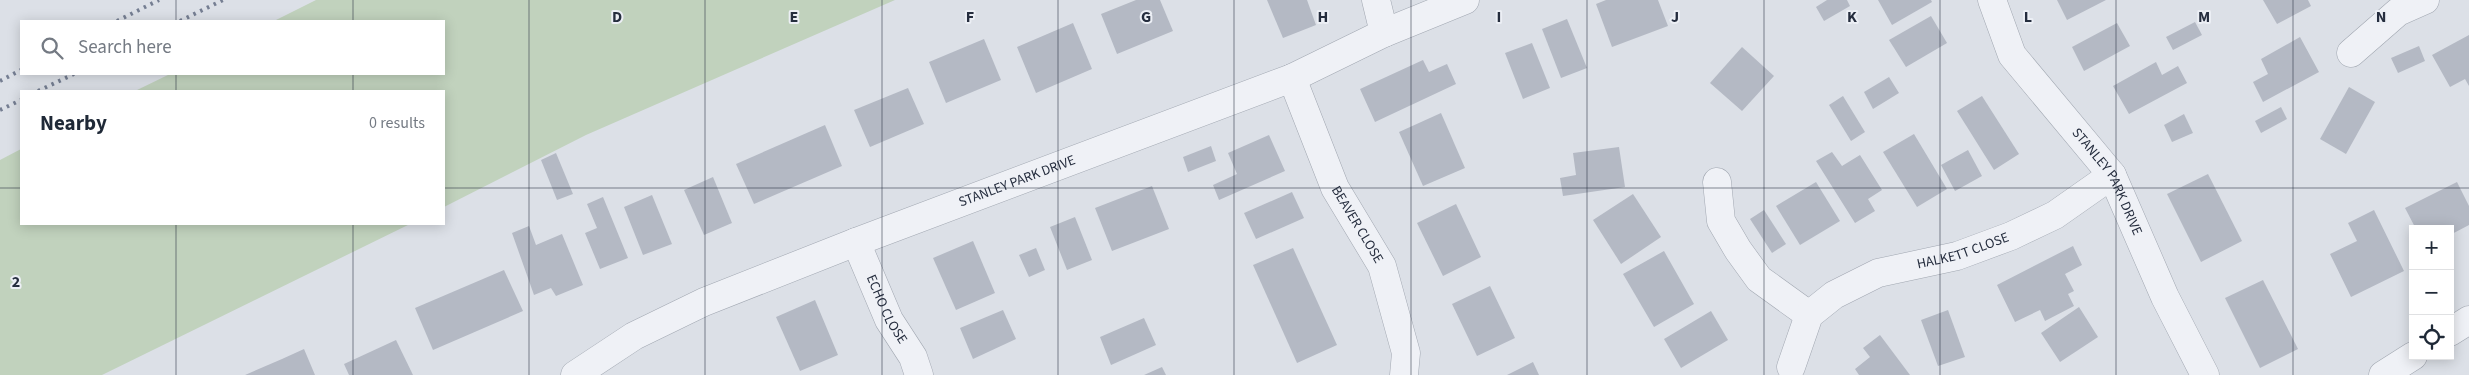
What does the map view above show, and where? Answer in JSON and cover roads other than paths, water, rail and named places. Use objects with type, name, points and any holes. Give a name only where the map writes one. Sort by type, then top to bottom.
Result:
[{"type":"street","points":[[1376,0],[1384,33]]},
{"type":"street","name":"STANLEY PARK DRIVE","points":[[576,375],[634,336],[704,302],[856,242],[1292,78],[1384,33],[1464,0]]},
{"type":"street","name":"STANLEY PARK DRIVE","points":[[1992,0],[2012,55],[2112,175],[2165,297],[2205,375]]},
{"type":"street","points":[[2351,53],[2394,6],[2425,0]]},
{"type":"street","name":"BEAVER CLOSE","points":[[1292,78],[1335,188],[1382,266],[1406,353],[1404,375]]},
{"type":"street","name":"HALKETT CLOSE","points":[[1809,315],[1834,295],[1878,273],[1957,256],[2011,236],[2054,215],[2112,175]]},
{"type":"street","points":[[1717,182],[1721,222],[1743,257],[1759,279],[1809,315],[1792,367]]},
{"type":"street","name":"ECHO CLOSE","points":[[856,242],[889,320],[912,358],[919,375]]},
{"type":"street","points":[[2454,329],[2469,320]]},
{"type":"street","points":[[2383,375],[2409,359]]},
{"type":"railway","points":[[119,20],[159,0]]},
{"type":"railway","points":[[182,20],[223,0]]},
{"type":"railway","points":[[0,81],[20,71]]},
{"type":"railway","points":[[40,90],[72,75]]},
{"type":"railway","points":[[0,110],[20,100]]}]
